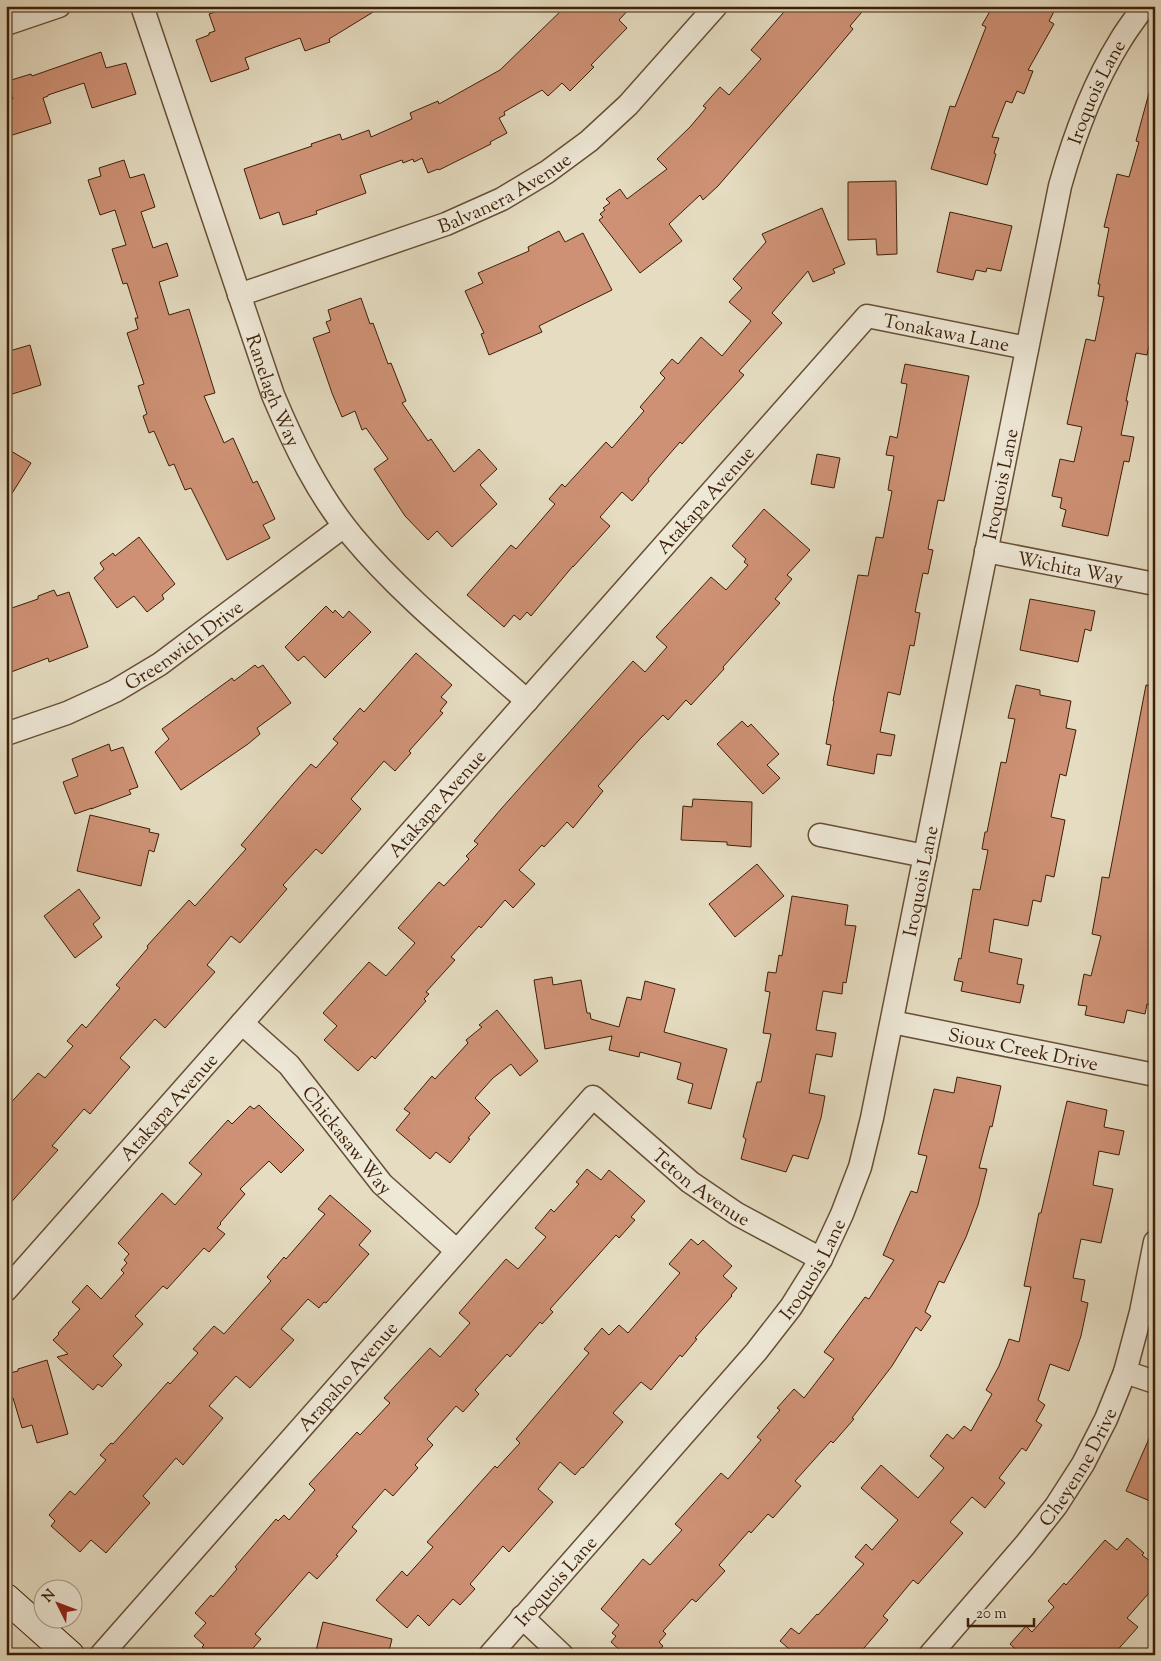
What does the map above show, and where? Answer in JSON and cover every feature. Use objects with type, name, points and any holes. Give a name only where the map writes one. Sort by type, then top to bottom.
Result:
[{"type":"street","points":[[6,24],[59,6]]},
{"type":"street","name":"Ranelagh Way","points":[[142,6],[273,396],[293,444],[319,490],[344,526],[394,582],[527,701]]},
{"type":"street","name":"Balvanera Avenue","points":[[239,295],[446,224],[502,199],[547,172],[589,141],[628,105],[716,6]]},
{"type":"street","name":"Iroquois Lane","points":[[490,1655],[756,1352],[791,1307],[821,1260],[842,1214],[860,1167],[872,1118],[1060,186],[1074,136],[1095,87],[1119,41],[1144,6]]},
{"type":"street","name":"Tonakawa Lane","points":[[867,316],[1027,348]]},
{"type":"street","name":"Atakapa Avenue","points":[[6,1290],[867,316]]},
{"type":"street","name":"Greenwich Drive","points":[[6,734],[67,713],[115,691],[160,664],[344,526]]},
{"type":"street","name":"Wichita Way","points":[[986,550],[1155,584]]},
{"type":"street","points":[[820,835],[925,856]]},
{"type":"street","name":"Sioux Creek Drive","points":[[892,1022],[1155,1075]]},
{"type":"street","name":"Chickasaw Way","points":[[242,1023],[289,1065],[382,1184],[457,1251]]},
{"type":"street","name":"Teton Avenue","points":[[593,1097],[690,1182],[737,1214],[821,1260]]},
{"type":"street","name":"Arapaho Avenue","points":[[101,1655],[593,1097]]},
{"type":"street","name":"Cheyenne Drive","points":[[930,1655],[1056,1506],[1083,1464],[1106,1419],[1125,1372],[1141,1312],[1155,1242]]},
{"type":"street","points":[[1125,1372],[1155,1382]]},
{"type":"street","points":[[6,1598],[70,1655]]},
{"type":"street","points":[[522,1617],[562,1655]]},
{"type":"building","points":[[232,6],[383,6],[329,39],[330,42],[305,51],[300,38],[245,58],[249,69],[211,82],[196,40],[215,31],[209,14]]},
{"type":"building","points":[[566,6],[632,6],[619,20],[627,28],[591,65],[594,67],[570,91],[562,83],[548,96],[542,90],[504,112],[505,115],[499,118],[507,133],[490,142],[491,144],[439,170],[428,173],[422,158],[414,162],[413,159],[403,163],[402,160],[360,175],[366,193],[316,211],[317,214],[283,225],[279,212],[260,219],[244,169],[312,146],[311,144],[340,134],[342,140],[369,130],[371,137],[412,119],[410,113],[438,101],[439,104],[500,70]]},
{"type":"building","points":[[789,6],[867,6],[850,26],[853,29],[718,186],[703,200],[700,195],[669,224],[682,241],[640,273],[599,220],[603,217],[600,214],[605,210],[603,208],[610,203],[606,199],[620,189],[627,199],[667,169],[657,159],[690,127],[706,108],[703,106],[720,87],[729,95],[761,59],[751,50]]},
{"type":"building","points":[[993,6],[1057,6],[1049,21],[1054,24],[1028,70],[1033,71],[1024,94],[1017,91],[1012,103],[1006,101],[992,137],[999,138],[987,185],[931,169],[950,106],[955,107],[986,27],[982,25]]},
{"type":"building","points":[[101,52],[106,68],[126,63],[136,94],[92,108],[84,83],[43,98],[51,123],[6,137],[6,101],[13,99],[8,81],[31,74],[32,76]]},
{"type":"building","points":[[1149,93],[1155,94],[1155,308],[1151,329],[1153,329],[1147,355],[1136,353],[1126,401],[1128,401],[1121,435],[1134,437],[1129,462],[1124,461],[1108,536],[1062,526],[1066,510],[1060,508],[1062,498],[1052,496],[1060,459],[1074,462],[1082,427],[1067,424],[1086,339],[1095,341],[1104,297],[1098,296],[1100,284],[1098,284],[1109,228],[1104,227],[1117,174],[1129,177],[1139,142],[1136,141]]},
{"type":"building","points":[[124,160],[130,178],[144,174],[155,207],[141,212],[153,248],[167,243],[178,276],[159,282],[169,315],[189,309],[215,393],[204,396],[224,443],[233,438],[253,483],[257,481],[275,519],[263,525],[270,538],[227,560],[191,488],[185,490],[174,464],[169,466],[154,431],[149,433],[143,416],[147,414],[138,386],[144,384],[127,333],[138,329],[135,318],[138,318],[127,283],[123,284],[112,249],[126,245],[115,210],[100,215],[88,180],[101,176],[99,168]]},
{"type":"building","points":[[896,181],[897,254],[877,255],[876,239],[848,240],[848,182]]},
{"type":"building","points":[[822,208],[845,264],[833,269],[835,273],[813,282],[808,271],[772,313],[782,323],[739,371],[744,375],[682,444],[680,442],[632,501],[622,492],[600,517],[610,526],[531,616],[527,612],[520,620],[514,615],[504,627],[467,595],[511,545],[516,549],[555,504],[549,499],[562,484],[565,487],[606,442],[612,448],[644,411],[640,407],[665,378],[660,373],[672,359],[678,364],[701,337],[722,356],[751,321],[729,302],[742,288],[733,279],[766,242],[762,234]]},
{"type":"building","points":[[950,212],[1012,226],[1001,271],[987,268],[986,272],[976,270],[973,280],[937,272]]},
{"type":"building","points":[[559,231],[565,242],[583,233],[612,290],[539,326],[542,332],[489,355],[481,334],[484,333],[465,291],[483,283],[478,273],[529,251],[528,247]]},
{"type":"building","points":[[361,298],[370,324],[373,323],[388,364],[391,363],[406,401],[402,403],[428,441],[431,439],[454,472],[479,449],[497,469],[480,485],[497,504],[452,547],[437,531],[428,540],[405,516],[374,469],[388,459],[366,428],[362,430],[355,411],[342,417],[332,393],[313,338],[330,332],[326,322],[331,320],[328,310]]},
{"type":"building","points":[[30,345],[41,385],[6,396],[6,352]]},
{"type":"building","points":[[905,364],[969,376],[944,501],[938,500],[928,549],[933,550],[928,574],[923,573],[915,612],[920,613],[914,646],[910,645],[900,695],[888,692],[880,732],[895,735],[891,756],[877,754],[874,774],[827,765],[831,745],[826,744],[858,575],[868,576],[876,537],[883,538],[892,491],[888,490],[894,456],[886,455],[890,436],[897,438],[907,384],[901,383]]},
{"type":"building","points":[[6,448],[31,463],[6,503]]},
{"type":"building","points":[[817,454],[840,458],[834,488],[811,484]]},
{"type":"building","points":[[764,509],[810,550],[787,575],[792,579],[775,599],[780,603],[691,705],[686,700],[668,720],[663,715],[639,740],[598,786],[603,791],[573,828],[567,822],[519,870],[535,884],[513,908],[505,900],[481,928],[479,926],[451,957],[455,960],[426,992],[429,994],[424,999],[426,1001],[375,1059],[372,1056],[358,1071],[324,1040],[337,1026],[323,1013],[369,962],[386,976],[415,943],[398,928],[439,882],[444,886],[469,859],[466,856],[478,844],[474,841],[501,809],[633,661],[645,672],[667,647],[656,637],[711,577],[726,590],[748,565],[744,562],[746,559],[732,546]]},
{"type":"building","points":[[139,537],[175,584],[162,595],[164,599],[147,612],[134,596],[117,608],[94,578],[104,569],[100,563],[113,553],[115,556]]},
{"type":"building","points":[[54,590],[57,596],[69,592],[88,647],[49,662],[48,658],[6,674],[6,610],[38,599],[38,596]]},
{"type":"building","points":[[1030,599],[1095,611],[1091,631],[1085,629],[1078,662],[1020,650]]},
{"type":"building","points":[[326,606],[333,613],[335,610],[343,618],[349,611],[371,632],[325,678],[304,656],[298,661],[285,647]]},
{"type":"building","points":[[416,653],[452,685],[441,697],[447,702],[440,711],[443,713],[409,751],[411,753],[395,771],[384,761],[351,799],[361,809],[322,854],[316,849],[283,885],[287,889],[240,943],[231,936],[207,965],[215,972],[165,1028],[155,1019],[120,1058],[130,1067],[90,1114],[84,1109],[52,1146],[58,1150],[6,1208],[6,1108],[38,1073],[45,1078],[73,1046],[67,1041],[82,1024],[86,1028],[120,988],[116,985],[148,948],[147,946],[189,900],[195,906],[246,849],[241,845],[294,783],[311,764],[316,768],[338,743],[333,739],[360,708],[364,712]]},
{"type":"building","points":[[255,665],[258,668],[263,665],[291,703],[257,728],[260,734],[248,744],[181,790],[155,752],[169,739],[162,729],[232,678],[234,681]]},
{"type":"building","points":[[1016,685],[1040,690],[1040,695],[1071,701],[1066,728],[1076,730],[1066,776],[1060,774],[1051,817],[1065,820],[1054,877],[1046,875],[1041,902],[1033,900],[1028,926],[994,919],[989,952],[1022,959],[1017,984],[1024,985],[1020,1003],[961,991],[963,982],[954,980],[959,958],[961,959],[973,889],[980,890],[988,850],[982,849],[1001,762],[1006,763],[1015,719],[1008,718]]},
{"type":"building","points":[[1146,685],[1155,686],[1155,963],[1149,1005],[1147,1004],[1145,1014],[1127,1010],[1124,1023],[1085,1015],[1087,1006],[1078,1005],[1084,974],[1091,976],[1101,936],[1092,934],[1102,877],[1109,878]]},
{"type":"building","points":[[742,721],[748,727],[751,724],[779,754],[767,765],[780,778],[763,794],[717,744]]},
{"type":"building","points":[[109,744],[111,751],[123,747],[138,787],[129,790],[131,794],[75,814],[63,782],[78,776],[72,759]]},
{"type":"building","points":[[693,799],[752,802],[751,847],[727,845],[727,842],[681,840],[683,806],[692,807]]},
{"type":"building","points":[[90,815],[150,829],[149,832],[159,834],[154,852],[149,850],[141,886],[77,871]]},
{"type":"building","points":[[757,864],[784,896],[735,937],[709,904]]},
{"type":"building","points":[[79,889],[100,918],[93,924],[102,937],[75,958],[44,916]]},
{"type":"building","points":[[792,896],[848,905],[845,925],[856,926],[846,983],[843,982],[842,994],[823,991],[816,1030],[836,1033],[832,1057],[816,1054],[809,1093],[825,1096],[821,1118],[808,1159],[793,1155],[786,1172],[741,1159],[746,1139],[743,1137],[757,1082],[761,1082],[771,1034],[763,1033],[770,992],[765,991],[768,972],[776,973],[779,955],[782,956]]},
{"type":"building","points":[[552,977],[553,985],[581,980],[587,1013],[590,1013],[591,1019],[619,1027],[627,997],[641,1000],[645,981],[675,989],[664,1032],[727,1049],[711,1109],[688,1103],[693,1084],[677,1079],[681,1063],[640,1052],[639,1057],[609,1050],[612,1036],[545,1049],[534,980]]},
{"type":"building","points":[[497,1010],[538,1061],[520,1076],[511,1064],[493,1078],[475,1098],[490,1113],[468,1138],[470,1139],[450,1163],[436,1152],[430,1159],[396,1130],[410,1113],[404,1109],[432,1076],[435,1079],[468,1043],[466,1040],[482,1027],[479,1025]]},
{"type":"building","points":[[957,1077],[1001,1086],[992,1127],[990,1126],[979,1168],[987,1169],[978,1205],[966,1237],[944,1283],[939,1281],[925,1312],[931,1316],[921,1331],[916,1327],[892,1366],[852,1418],[854,1419],[795,1481],[801,1486],[773,1518],[768,1514],[751,1533],[749,1531],[719,1565],[725,1571],[696,1602],[692,1599],[663,1631],[666,1634],[659,1642],[663,1646],[655,1655],[625,1655],[611,1642],[616,1636],[612,1633],[619,1625],[601,1609],[643,1559],[650,1565],[682,1530],[675,1524],[721,1473],[728,1479],[761,1440],[757,1437],[780,1410],[777,1408],[794,1389],[804,1398],[834,1359],[824,1352],[865,1297],[869,1299],[894,1260],[883,1255],[911,1191],[917,1193],[927,1156],[918,1154],[934,1089],[954,1093]]},
{"type":"building","points":[[1067,1101],[1107,1110],[1104,1127],[1124,1131],[1119,1155],[1099,1151],[1093,1185],[1113,1189],[1101,1243],[1081,1239],[1073,1278],[1085,1280],[1081,1301],[1088,1303],[1081,1336],[1069,1371],[1050,1364],[1038,1400],[1045,1405],[1036,1421],[1042,1425],[1026,1451],[1022,1448],[999,1478],[1005,1483],[985,1508],[972,1497],[950,1522],[963,1533],[918,1584],[913,1580],[883,1616],[888,1620],[858,1655],[796,1655],[780,1641],[791,1628],[799,1634],[818,1615],[864,1564],[855,1557],[866,1544],[872,1550],[898,1520],[861,1488],[881,1465],[918,1498],[944,1468],[930,1456],[947,1434],[953,1439],[964,1426],[971,1431],[992,1394],[986,1390],[999,1366],[1009,1339],[1019,1342],[1031,1287],[1024,1286],[1039,1213],[1041,1213]]},
{"type":"building","points":[[259,1105],[304,1150],[281,1173],[269,1161],[240,1189],[245,1194],[217,1228],[225,1234],[209,1252],[204,1248],[167,1289],[163,1286],[135,1316],[143,1324],[113,1356],[122,1365],[102,1387],[98,1384],[93,1390],[57,1357],[68,1354],[53,1340],[80,1309],[72,1302],[87,1285],[101,1299],[124,1273],[121,1270],[127,1263],[124,1260],[129,1254],[118,1243],[162,1193],[175,1205],[202,1174],[189,1163],[228,1120],[232,1124],[250,1106],[254,1109]]},
{"type":"building","points":[[587,1169],[601,1180],[609,1170],[645,1201],[631,1217],[635,1220],[619,1238],[616,1235],[550,1309],[553,1312],[542,1324],[540,1322],[510,1357],[507,1354],[475,1390],[479,1394],[463,1412],[456,1406],[427,1439],[433,1445],[415,1465],[418,1468],[393,1496],[385,1489],[352,1527],[357,1531],[317,1579],[309,1572],[255,1634],[261,1639],[247,1655],[211,1655],[194,1636],[206,1623],[195,1613],[211,1595],[213,1597],[237,1569],[235,1567],[276,1519],[278,1521],[284,1515],[289,1520],[315,1490],[309,1484],[357,1432],[360,1435],[390,1403],[384,1398],[430,1348],[440,1357],[470,1323],[459,1313],[506,1259],[518,1269],[546,1237],[535,1228],[551,1209],[554,1212],[579,1184],[576,1182]]},
{"type":"building","points":[[330,1195],[371,1231],[359,1245],[369,1254],[326,1303],[324,1302],[319,1308],[308,1299],[281,1329],[294,1340],[250,1388],[236,1376],[209,1406],[223,1418],[183,1465],[176,1458],[143,1496],[150,1503],[106,1553],[91,1540],[80,1552],[51,1526],[55,1521],[49,1515],[70,1491],[75,1495],[106,1460],[100,1455],[111,1443],[113,1444],[168,1382],[170,1384],[198,1353],[193,1349],[214,1326],[224,1334],[271,1281],[267,1277],[284,1257],[286,1259],[325,1214],[318,1209]]},
{"type":"building","points":[[691,1239],[698,1245],[703,1240],[732,1266],[723,1276],[737,1288],[732,1296],[695,1338],[697,1339],[682,1357],[680,1355],[651,1390],[641,1382],[613,1413],[623,1422],[583,1468],[575,1475],[560,1462],[538,1489],[553,1502],[509,1552],[503,1546],[470,1584],[475,1589],[460,1605],[453,1599],[429,1626],[418,1615],[407,1628],[376,1600],[402,1571],[407,1576],[433,1547],[427,1542],[495,1466],[497,1468],[520,1443],[516,1439],[589,1353],[584,1349],[602,1328],[609,1335],[619,1325],[628,1333],[680,1273],[669,1264]]},
{"type":"building","points":[[47,1360],[68,1434],[37,1443],[32,1425],[22,1428],[13,1398],[6,1400],[6,1374]]},
{"type":"building","points":[[1155,1425],[1155,1503],[1126,1491]]},
{"type":"building","points":[[1127,1538],[1144,1553],[1142,1555],[1155,1565],[1155,1586],[1127,1618],[1138,1627],[1113,1655],[1022,1655],[1010,1644],[1026,1626],[1032,1632],[1054,1607],[1048,1601],[1064,1583],[1066,1585],[1105,1540],[1117,1550]]},
{"type":"building","points":[[323,1622],[392,1639],[388,1655],[315,1655]]}]
